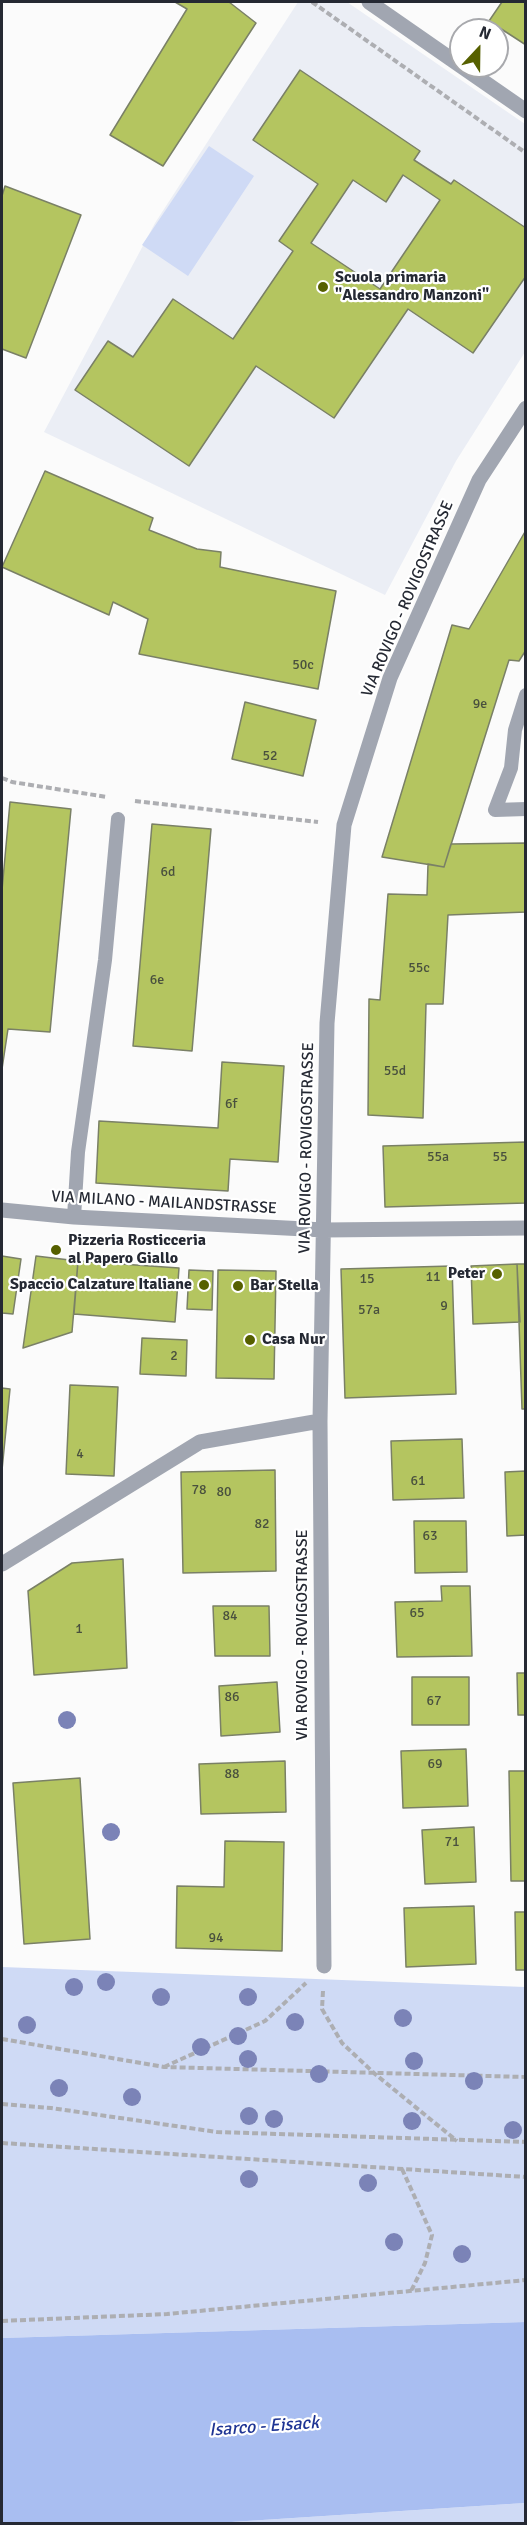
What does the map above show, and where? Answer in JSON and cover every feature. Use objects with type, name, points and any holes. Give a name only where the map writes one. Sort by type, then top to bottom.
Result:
[{"type":"street","points":[[369,2],[449,58]]},
{"type":"street","points":[[478,78],[525,111]]},
{"type":"street","name":"VIA ROVIGO - ROVIGOSTRASSE","points":[[324,1966],[320,1421],[327,1023],[344,825],[390,678],[479,480],[525,408]]},
{"type":"street","name":"VIA MILANO - MAILANDSTRASSE","points":[[2,1210],[74,1217],[324,1230],[525,1228]]},
{"type":"street","points":[[2,1563],[200,1442],[320,1421]]},
{"type":"lane","points":[[525,695],[515,730],[512,768],[495,810],[525,809]]},
{"type":"lane","points":[[74,1217],[78,1152],[105,960],[118,819]]},
{"type":"path","points":[[312,2],[525,153]]},
{"type":"path","points":[[2,778],[12,782],[108,797]]},
{"type":"path","points":[[131,800],[344,825]]},
{"type":"path","points":[[164,2067],[265,2020],[324,1966]]},
{"type":"path","points":[[324,1966],[322,2009],[342,2043],[375,2074],[459,2142]]},
{"type":"path","points":[[2,2039],[164,2067],[525,2077]]},
{"type":"path","points":[[2,2104],[51,2108],[217,2132],[459,2142],[525,2142]]},
{"type":"path","points":[[2,2143],[525,2177]]},
{"type":"path","points":[[402,2169],[432,2235],[425,2263],[411,2292]]},
{"type":"path","points":[[2,2321],[166,2314],[525,2280]]},
{"type":"shaded area","name":"Scuola primaria \"Alessandro Manzoni\"","points":[[298,2],[347,2],[449,72],[449,78],[458,78],[525,124],[525,352],[456,461],[385,595],[44,432],[155,223]]},
{"type":"shaded area","points":[[209,146],[254,176],[188,276],[142,245]]},
{"type":"shaded area","points":[[2,1967],[525,1987],[525,2322],[2,2338]]},
{"type":"shaded area","points":[[525,2503],[525,2523],[216,2523]]},
{"type":"water","name":"Isarco - Eisack","points":[[525,2322],[525,2503],[216,2523],[2,2523],[2,2338]]},
{"type":"building","points":[[175,2],[229,2],[256,23],[163,166],[110,135],[187,9]]},
{"type":"building","points":[[502,2],[526,2],[526,45],[509,34],[509,18],[491,18]]},
{"type":"building","points":[[300,70],[420,151],[414,160],[451,184],[454,180],[526,228],[526,276],[473,353],[408,309],[334,418],[256,366],[189,466],[75,390],[108,341],[133,357],[173,299],[233,339],[293,251],[279,241],[318,184],[253,140]],"holes":[[[403,175],[440,200],[380,289],[311,243],[353,180],[386,202]]]},
{"type":"building","points":[[5,186],[81,215],[26,358],[2,349],[2,196]]},
{"type":"building","points":[[45,471],[153,518],[149,530],[197,549],[221,552],[220,567],[336,591],[318,689],[139,654],[148,619],[113,602],[109,615],[2,567]]},
{"type":"building","points":[[526,530],[526,650],[519,661],[509,660],[444,867],[382,857],[452,625],[469,629]]},
{"type":"building","points":[[245,702],[316,720],[303,776],[232,759]]},
{"type":"building","points":[[10,802],[71,809],[50,1032],[8,1029],[2,1069],[2,890]]},
{"type":"building","points":[[152,824],[211,829],[192,1051],[133,1046]]},
{"type":"building","points":[[526,843],[526,912],[448,915],[443,1004],[426,1004],[423,1118],[368,1115],[369,999],[380,1000],[388,894],[427,895],[428,864],[444,867],[451,844]]},
{"type":"building","points":[[222,1062],[284,1066],[278,1162],[230,1159],[228,1191],[96,1183],[99,1121],[218,1128]]},
{"type":"building","points":[[526,1142],[526,1203],[385,1207],[383,1146]]},
{"type":"building","points":[[2,1256],[21,1259],[13,1314],[2,1313]]},
{"type":"building","points":[[36,1256],[78,1261],[72,1332],[23,1348]]},
{"type":"building","points":[[78,1261],[179,1268],[175,1322],[74,1314]]},
{"type":"building","points":[[517,1264],[526,1264],[526,1409],[522,1409]]},
{"type":"building","points":[[517,1264],[520,1322],[473,1324],[471,1266]]},
{"type":"building","points":[[452,1266],[456,1394],[345,1398],[341,1269]]},
{"type":"building","points":[[189,1270],[213,1271],[212,1310],[187,1309]]},
{"type":"building","points":[[218,1270],[276,1271],[274,1379],[216,1378]]},
{"type":"building","points":[[142,1338],[187,1340],[186,1376],[140,1374]]},
{"type":"building","points":[[70,1385],[118,1387],[114,1476],[66,1474]]},
{"type":"building","points":[[2,1388],[10,1389],[2,1470]]},
{"type":"building","points":[[462,1439],[464,1498],[393,1500],[391,1441]]},
{"type":"building","points":[[275,1470],[276,1571],[183,1573],[181,1472]]},
{"type":"building","points":[[526,1471],[526,1535],[507,1536],[505,1472]]},
{"type":"building","points":[[414,1521],[466,1521],[467,1572],[415,1573]]},
{"type":"building","points":[[123,1559],[127,1668],[34,1675],[28,1591],[72,1563]]},
{"type":"building","points":[[441,1586],[470,1586],[472,1656],[397,1657],[395,1602],[442,1601]]},
{"type":"building","points":[[213,1606],[269,1606],[270,1656],[215,1656]]},
{"type":"building","points":[[517,1673],[526,1673],[526,1715],[518,1715]]},
{"type":"building","points":[[412,1677],[469,1677],[469,1725],[412,1725]]},
{"type":"building","points":[[277,1682],[280,1732],[221,1736],[219,1686]]},
{"type":"building","points":[[466,1749],[468,1806],[403,1808],[401,1751]]},
{"type":"building","points":[[285,1761],[286,1812],[201,1814],[199,1764]]},
{"type":"building","points":[[509,1771],[526,1771],[526,1881],[511,1881]]},
{"type":"building","points":[[80,1778],[90,1939],[24,1944],[13,1783]]},
{"type":"building","points":[[474,1827],[476,1882],[425,1884],[422,1830]]},
{"type":"building","points":[[225,1841],[284,1842],[282,1951],[176,1948],[177,1886],[224,1887]]},
{"type":"building","points":[[474,1906],[476,1964],[406,1967],[404,1908]]},
{"type":"building","points":[[515,1912],[526,1912],[526,1970],[516,1970]]},
{"type":"place","name":"Scuola primaria \"Alessandro Manzoni\"","points":[[323,287]]},
{"type":"place","name":"Pizzeria Rosticceria al Papero Giallo","points":[[56,1250]]},
{"type":"place","name":"Peter","points":[[497,1274]]},
{"type":"place","name":"Spaccio Calzature Italiane","points":[[204,1285]]},
{"type":"place","name":"Bar Stella","points":[[238,1286]]},
{"type":"place","name":"Casa Nur","points":[[250,1340]]}]
